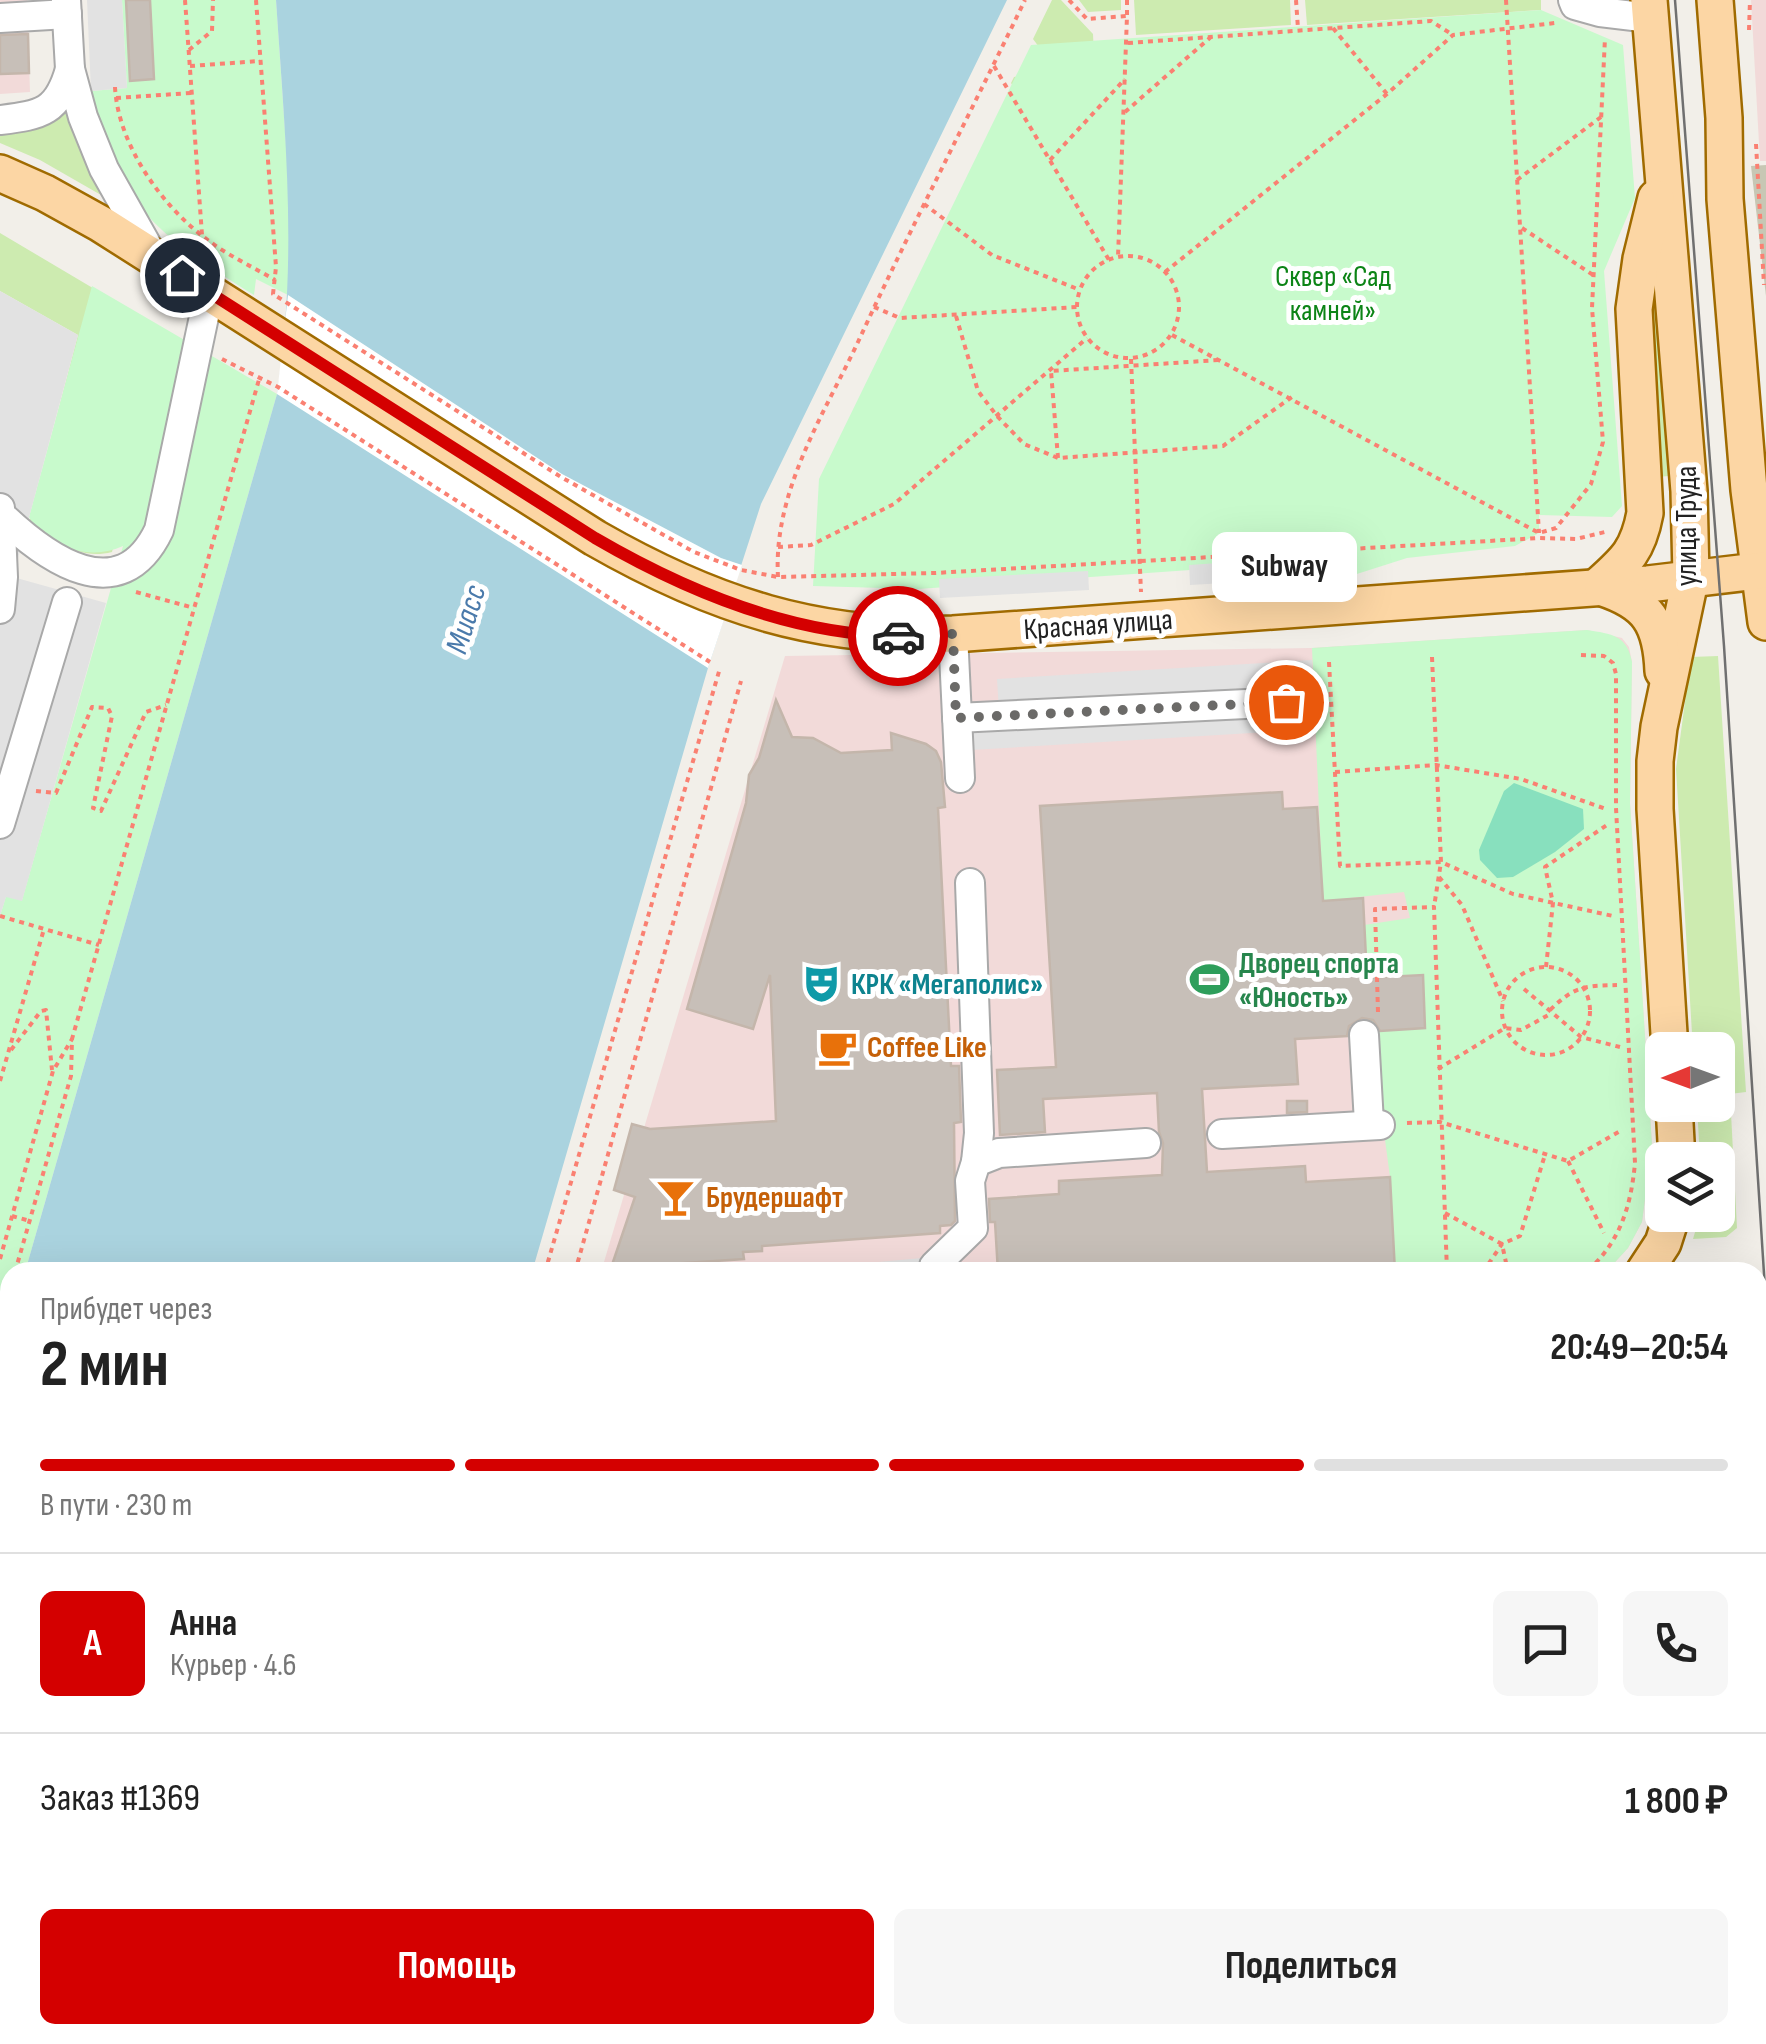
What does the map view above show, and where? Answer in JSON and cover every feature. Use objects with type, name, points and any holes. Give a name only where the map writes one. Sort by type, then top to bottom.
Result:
[{"type":"main road","name":"улица Труда","points":[[1716,0],[1726,218],[1749,490],[1764,570],[1766,622]]},
{"type":"main road","name":"улица Труда","points":[[1650,9],[1689,491],[1692,576],[1659,727],[1654,808],[1669,1032]]},
{"type":"main road","name":"Красная улица","points":[[0,173],[46,193],[154,257],[595,538],[666,577],[736,586],[801,622],[862,634],[953,634],[1648,584],[1764,570]]},
{"type":"main road","points":[[1659,727],[1663,666],[1654,625],[1637,602],[1598,586],[1632,555],[1645,513],[1634,308],[1640,260],[1663,173]]},
{"type":"main road","points":[[1650,1262],[1666,1232]]},
{"type":"street","points":[[1566,11],[1575,5],[1600,12],[1650,9]]},
{"type":"street","points":[[0,18],[67,7],[70,69],[84,117],[104,170],[154,257]]},
{"type":"street","points":[[0,120],[32,116],[52,106],[63,93],[70,69]]},
{"type":"street","points":[[1,557],[115,572],[134,564],[151,547],[160,530],[210,293]]},
{"type":"street","points":[[0,501],[0,608]]},
{"type":"street","points":[[1,515],[62,563]]},
{"type":"street","points":[[0,824],[68,602]]},
{"type":"street","points":[[953,634],[960,778]]},
{"type":"street","points":[[956,718],[1286,702]]},
{"type":"street","points":[[938,1262],[973,1228],[970,1181],[979,1134],[970,883]]},
{"type":"street","points":[[1222,1134],[1374,1124],[1364,1036]]},
{"type":"street","points":[[976,1162],[999,1153],[1146,1144]]},
{"type":"path","points":[[186,0],[202,236]]},
{"type":"path","points":[[189,50],[212,31],[212,0]]},
{"type":"path","points":[[256,0],[276,280],[272,294],[561,477],[694,552],[736,586],[778,577],[1140,562],[1540,536],[1563,538]]},
{"type":"path","points":[[778,577],[776,547],[788,492],[1025,0]]},
{"type":"path","points":[[1069,0],[1086,20],[1128,16]]},
{"type":"path","points":[[1118,257],[1127,0]]},
{"type":"path","points":[[1296,0],[1298,29]]},
{"type":"path","points":[[1506,0],[1540,536]]},
{"type":"path","points":[[1748,42],[1750,0]]},
{"type":"path","points":[[1165,272],[1387,94],[1453,35],[1507,30],[1566,11]]},
{"type":"path","points":[[1128,43],[1431,21],[1453,35]]},
{"type":"path","points":[[1332,27],[1387,94]]},
{"type":"path","points":[[1540,536],[1556,528],[1591,484],[1603,442],[1592,308],[1606,32]]},
{"type":"path","points":[[1125,112],[1212,36]]},
{"type":"path","points":[[190,66],[261,61]]},
{"type":"path","points":[[994,65],[1109,260]]},
{"type":"path","points":[[1050,160],[1126,78]]},
{"type":"path","points":[[115,86],[128,136],[152,182],[202,236],[276,280]]},
{"type":"path","points":[[116,98],[192,93]]},
{"type":"path","points":[[1518,180],[1602,117]]},
{"type":"path","points":[[1756,138],[1764,285]]},
{"type":"path","points":[[1757,157],[1766,156]]},
{"type":"path","points":[[924,204],[992,255],[1080,290]]},
{"type":"path","points":[[1521,228],[1593,275]]},
{"type":"path","points":[[1135,256],[1165,272],[1180,302],[1172,334],[1161,347],[1131,362],[1099,350],[1087,338],[1077,307],[1088,274],[1109,260],[1135,256]]},
{"type":"path","points":[[874,307],[900,318],[1077,307]]},
{"type":"path","points":[[956,316],[978,391],[1024,444],[1058,458],[1222,446],[1292,397]]},
{"type":"path","points":[[1172,334],[1540,536]]},
{"type":"path","points":[[776,547],[810,545],[894,504],[1087,338]]},
{"type":"path","points":[[222,359],[278,387],[710,662]]},
{"type":"path","points":[[1051,371],[1131,362],[1223,360]]},
{"type":"path","points":[[1131,362],[1141,622]]},
{"type":"path","points":[[1051,371],[1058,458]]},
{"type":"path","points":[[18,1262],[71,1076],[72,1040],[260,376]]},
{"type":"path","points":[[143,594],[194,608]]},
{"type":"path","points":[[1581,655],[1604,656],[1613,663],[1616,674],[1616,808],[1635,1163],[1632,1194],[1621,1227],[1595,1262]]},
{"type":"path","points":[[1432,657],[1442,862],[1434,907],[1447,1262]]},
{"type":"path","points":[[1329,662],[1340,866],[1442,862],[1514,894],[1612,916]]},
{"type":"path","points":[[548,1262],[720,668]]},
{"type":"path","points":[[578,1262],[741,681]]},
{"type":"path","points":[[12,784],[56,794],[92,707],[108,708],[112,716],[93,808],[101,811],[146,712],[166,705]]},
{"type":"path","points":[[1334,772],[1436,765],[1522,779],[1606,809]]},
{"type":"path","points":[[1546,967],[1552,903],[1545,867],[1607,824]]},
{"type":"path","points":[[1439,877],[1462,904],[1503,1002],[1504,1028],[1515,1042],[1541,1055],[1555,1054],[1582,1038],[1591,1014],[1583,986],[1560,969],[1546,967],[1518,977],[1503,1002]]},
{"type":"path","points":[[1375,908],[1434,907]]},
{"type":"path","points":[[0,916],[99,945]]},
{"type":"path","points":[[0,1081],[44,929]]},
{"type":"path","points":[[1438,1069],[1504,1028],[1521,1030],[1551,1012],[1570,990],[1617,985]]},
{"type":"path","points":[[1524,989],[1582,1038],[1620,1046]]},
{"type":"path","points":[[8,1054],[44,1010],[48,1012],[52,1074]]},
{"type":"path","points":[[0,1260],[52,1074],[72,1040]]},
{"type":"path","points":[[1374,1124],[1440,1122],[1568,1161],[1622,1130]]},
{"type":"path","points":[[1490,1262],[1502,1244],[1520,1236],[1545,1156]]},
{"type":"path","points":[[1568,1161],[1604,1233]]},
{"type":"path","points":[[1445,1213],[1502,1244],[1506,1262]]},
{"type":"path","points":[[12,1216],[30,1221]]},
{"type":"shaded area","points":[[0,0],[27,0],[30,92],[0,94]]},
{"type":"shaded area","points":[[87,0],[122,0],[127,88],[91,91]]},
{"type":"shaded area","points":[[1751,0],[1766,0],[1766,161],[1760,161]]},
{"type":"shaded area","points":[[1766,165],[1766,296],[1751,166]]},
{"type":"shaded area","points":[[0,291],[78,335],[13,577],[106,603],[22,901],[6,897],[0,916]]},
{"type":"shaded area","points":[[1327,556],[1328,577],[1190,585],[1189,565]]},
{"type":"shaded area","points":[[1088,571],[1089,590],[940,598],[939,579]]},
{"type":"shaded area","points":[[1587,630],[1622,638],[1632,662],[1630,803],[1645,1036],[1645,1122],[1651,1122],[1652,1142],[1645,1142],[1642,1222],[1628,1248],[1615,1262],[604,1262],[785,656],[1312,648]]},
{"type":"shaded area","points":[[1312,660],[1315,729],[971,750],[970,729],[1000,727],[997,679]]},
{"type":"shaded area","points":[[922,1258],[922,1262],[878,1262]]},
{"type":"green space","points":[[122,0],[276,0],[290,204],[288,295],[256,279],[254,295],[193,255],[146,214],[112,162],[91,91],[127,88]]},
{"type":"green space","points":[[1052,0],[1061,0],[1093,34],[1096,104],[1053,148],[1011,83],[1014,77],[1030,74],[1042,51],[1033,39]]},
{"type":"green space","points":[[1079,0],[1121,0],[1121,10],[1088,12]]},
{"type":"green space","points":[[1134,0],[1290,0],[1291,25],[1136,35]]},
{"type":"green space","points":[[1305,0],[1541,0],[1541,10],[1307,25]]},
{"type":"green space","name":"Сквер «Сад камней»","points":[[1541,10],[1623,45],[1635,198],[1604,271],[1622,506],[1612,517],[1539,515],[1539,533],[1515,546],[1407,558],[1338,580],[1320,561],[918,589],[813,586],[819,479],[1031,45]]},
{"type":"green space","points":[[67,103],[77,144],[101,195],[40,160],[0,143],[0,134],[42,126]]},
{"type":"green space","points":[[0,233],[167,332],[112,552],[78,551],[30,520],[78,335],[0,291]]},
{"type":"green space","points":[[92,286],[277,394],[28,1262],[0,1262],[0,916],[6,896],[22,900],[123,546],[98,552],[72,549],[47,537],[29,517]]},
{"type":"green space","points":[[1655,299],[1669,476],[1657,477],[1646,325]]},
{"type":"green space","points":[[1587,630],[1622,641],[1632,662],[1630,803],[1645,1036],[1645,1122],[1651,1122],[1652,1142],[1645,1142],[1642,1222],[1615,1262],[1394,1262],[1390,1177],[1371,1035],[1364,925],[1410,918],[1404,892],[1323,901],[1312,648]]},
{"type":"green space","points":[[1718,656],[1746,1092],[1735,1093],[1735,1032],[1692,1032],[1676,769],[1691,657]]},
{"type":"green space","points":[[1514,783],[1583,809],[1584,829],[1513,877],[1497,878],[1480,860],[1479,850],[1504,791]]},
{"type":"green space","points":[[1698,1122],[1731,1122],[1733,1142],[1699,1142]]},
{"type":"green space","points":[[1695,1232],[1732,1232],[1726,1237],[1693,1239]]},
{"type":"water","name":"Миасс","points":[[276,0],[1007,0],[761,504],[708,668],[535,1262],[28,1262],[277,394],[287,294],[286,149]]},
{"type":"pier","points":[[288,295],[562,474],[721,558],[742,565],[708,668],[277,394]]},
{"type":"building","points":[[126,0],[150,0],[154,79],[130,81]]},
{"type":"building","points":[[28,34],[29,73],[0,74],[0,35]]},
{"type":"building","name":"КРК «Мегаполис»","points":[[776,700],[792,737],[813,738],[841,753],[892,750],[891,733],[926,744],[936,751],[941,762],[945,807],[938,808],[951,1066],[959,1066],[961,1122],[954,1123],[955,1221],[940,1226],[940,1233],[762,1246],[762,1251],[743,1252],[744,1259],[613,1262],[635,1197],[614,1190],[632,1124],[650,1129],[776,1121],[770,975],[753,1029],[687,1009],[746,803],[749,775],[759,758]]},
{"type":"building","name":"Дворец спорта «Юность»","points":[[1282,792],[1283,809],[1317,807],[1323,901],[1363,898],[1367,978],[1423,975],[1425,1028],[1380,1031],[1373,1020],[1362,1018],[1349,1026],[1347,1036],[1295,1039],[1298,1084],[1202,1089],[1207,1172],[1305,1166],[1306,1182],[1390,1177],[1394,1262],[997,1262],[989,1199],[1059,1194],[1059,1181],[1162,1175],[1157,1093],[1043,1099],[1045,1132],[1000,1135],[997,1070],[1056,1067],[1040,806]]},
{"type":"building","points":[[1287,1101],[1307,1101],[1307,1112],[1287,1113]]},
{"type":"tram line","points":[[1675,0],[1724,646],[1763,1262]]},
{"type":"way so far","points":[[898,636],[953,634],[956,718],[1286,702]]},
{"type":"place","name":"Subway","points":[[1286,702]]},
{"type":"place","name":"Дворец спорта «Юность»","points":[[1209,980]]},
{"type":"place","name":"КРК «Мегаполис»","points":[[821,984]]},
{"type":"place","name":"Coffee Like","points":[[837,1047]]},
{"type":"place","name":"Брудершафт","points":[[676,1197]]},
{"type":"route","points":[[182,275],[647,568],[704,594],[801,622],[833,630],[898,636]]}]
